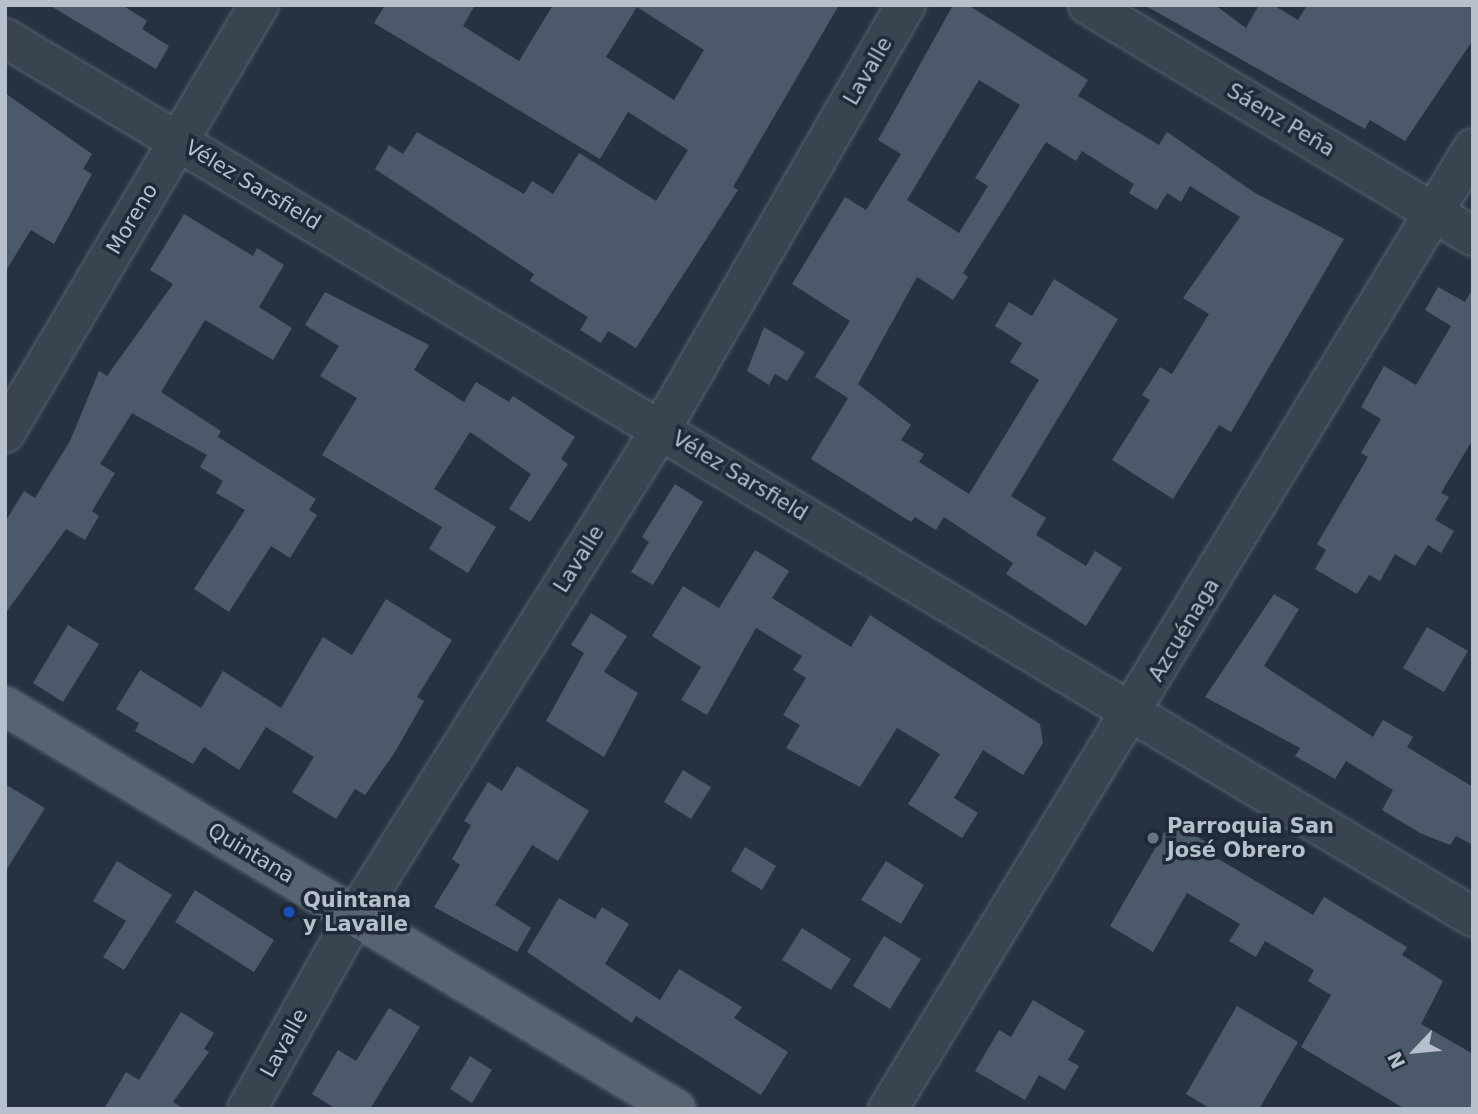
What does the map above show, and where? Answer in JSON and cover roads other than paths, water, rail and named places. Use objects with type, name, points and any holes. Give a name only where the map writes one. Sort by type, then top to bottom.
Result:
[{"type":"main road","name":"Quintana","points":[[5,706],[676,1109]]},
{"type":"street","name":"Moreno","points":[[5,433],[259,5]]},
{"type":"street","name":"Lavalle","points":[[247,1109],[355,916],[661,429],[906,5]]},
{"type":"street","name":"Sáenz Peña","points":[[1088,5],[1473,236]]},
{"type":"street","name":"Vélez Sarsfield","points":[[5,38],[1473,917]]},
{"type":"street","name":"Azcuénaga","points":[[888,1109],[1134,713],[1473,148]]},
{"type":"place","name":"Parroquia San José Obrero","points":[[1153,838]]},
{"type":"place","name":"Quintana y Lavalle","points":[[289,912]]}]
